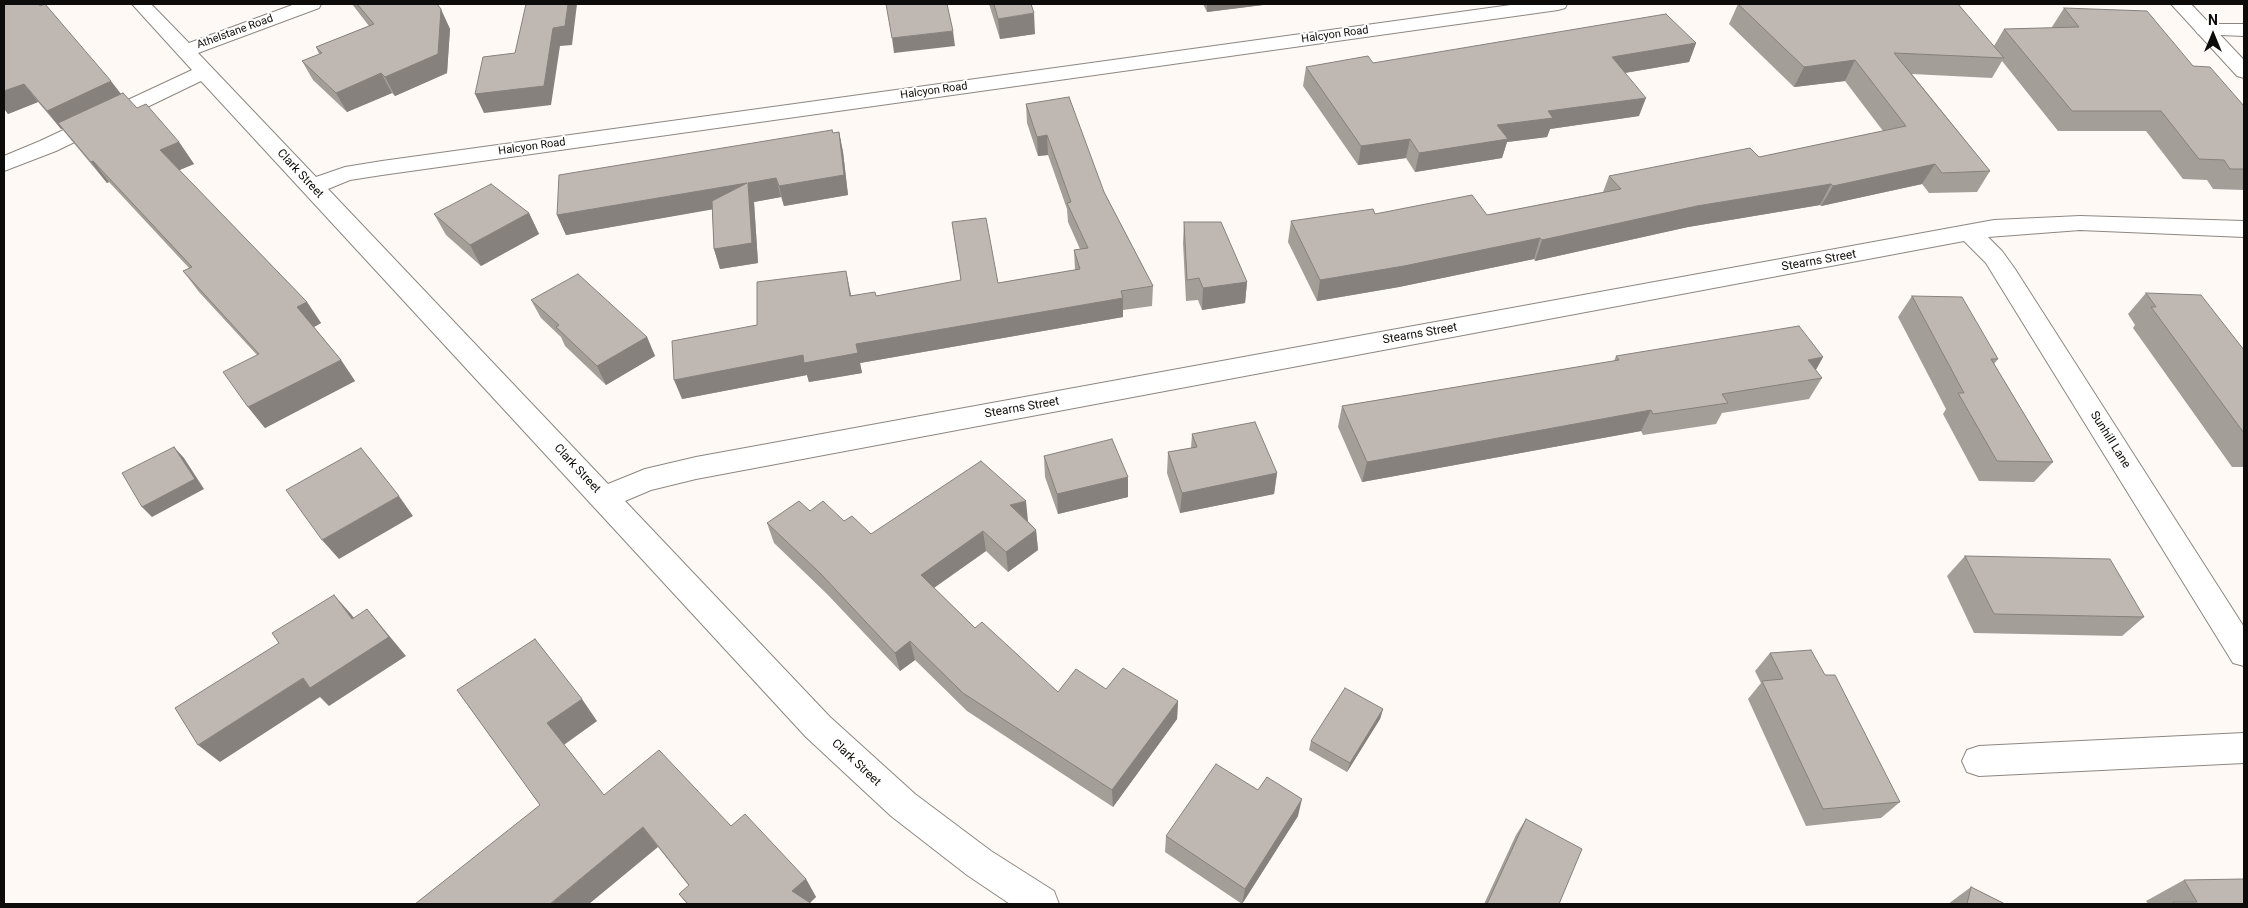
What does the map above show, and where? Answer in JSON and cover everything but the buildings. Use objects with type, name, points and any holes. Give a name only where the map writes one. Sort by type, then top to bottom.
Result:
[{"type":"street","name":"Clark Street","points":[[141,4],[818,727],[903,805],[953,844],[1040,904]]},
{"type":"street","name":"Athelstane Road","points":[[185,51],[312,4]]},
{"type":"street","name":"Halcyon Road","points":[[312,187],[345,174],[382,168],[1558,4]]},
{"type":"street","points":[[2181,4],[2244,72]]},
{"type":"street","points":[[2205,30],[2244,30]]},
{"type":"street","points":[[4,164],[48,146],[204,72]]},
{"type":"street","name":"Stearns Street","points":[[604,498],[645,480],[696,468],[1970,232],[2020,225],[2064,223],[2244,229]]},
{"type":"street","name":"Sunhill Lane","points":[[1970,232],[1994,257],[2006,275],[2244,653]]},
{"type":"street","points":[[1979,761],[2244,748]]}]
